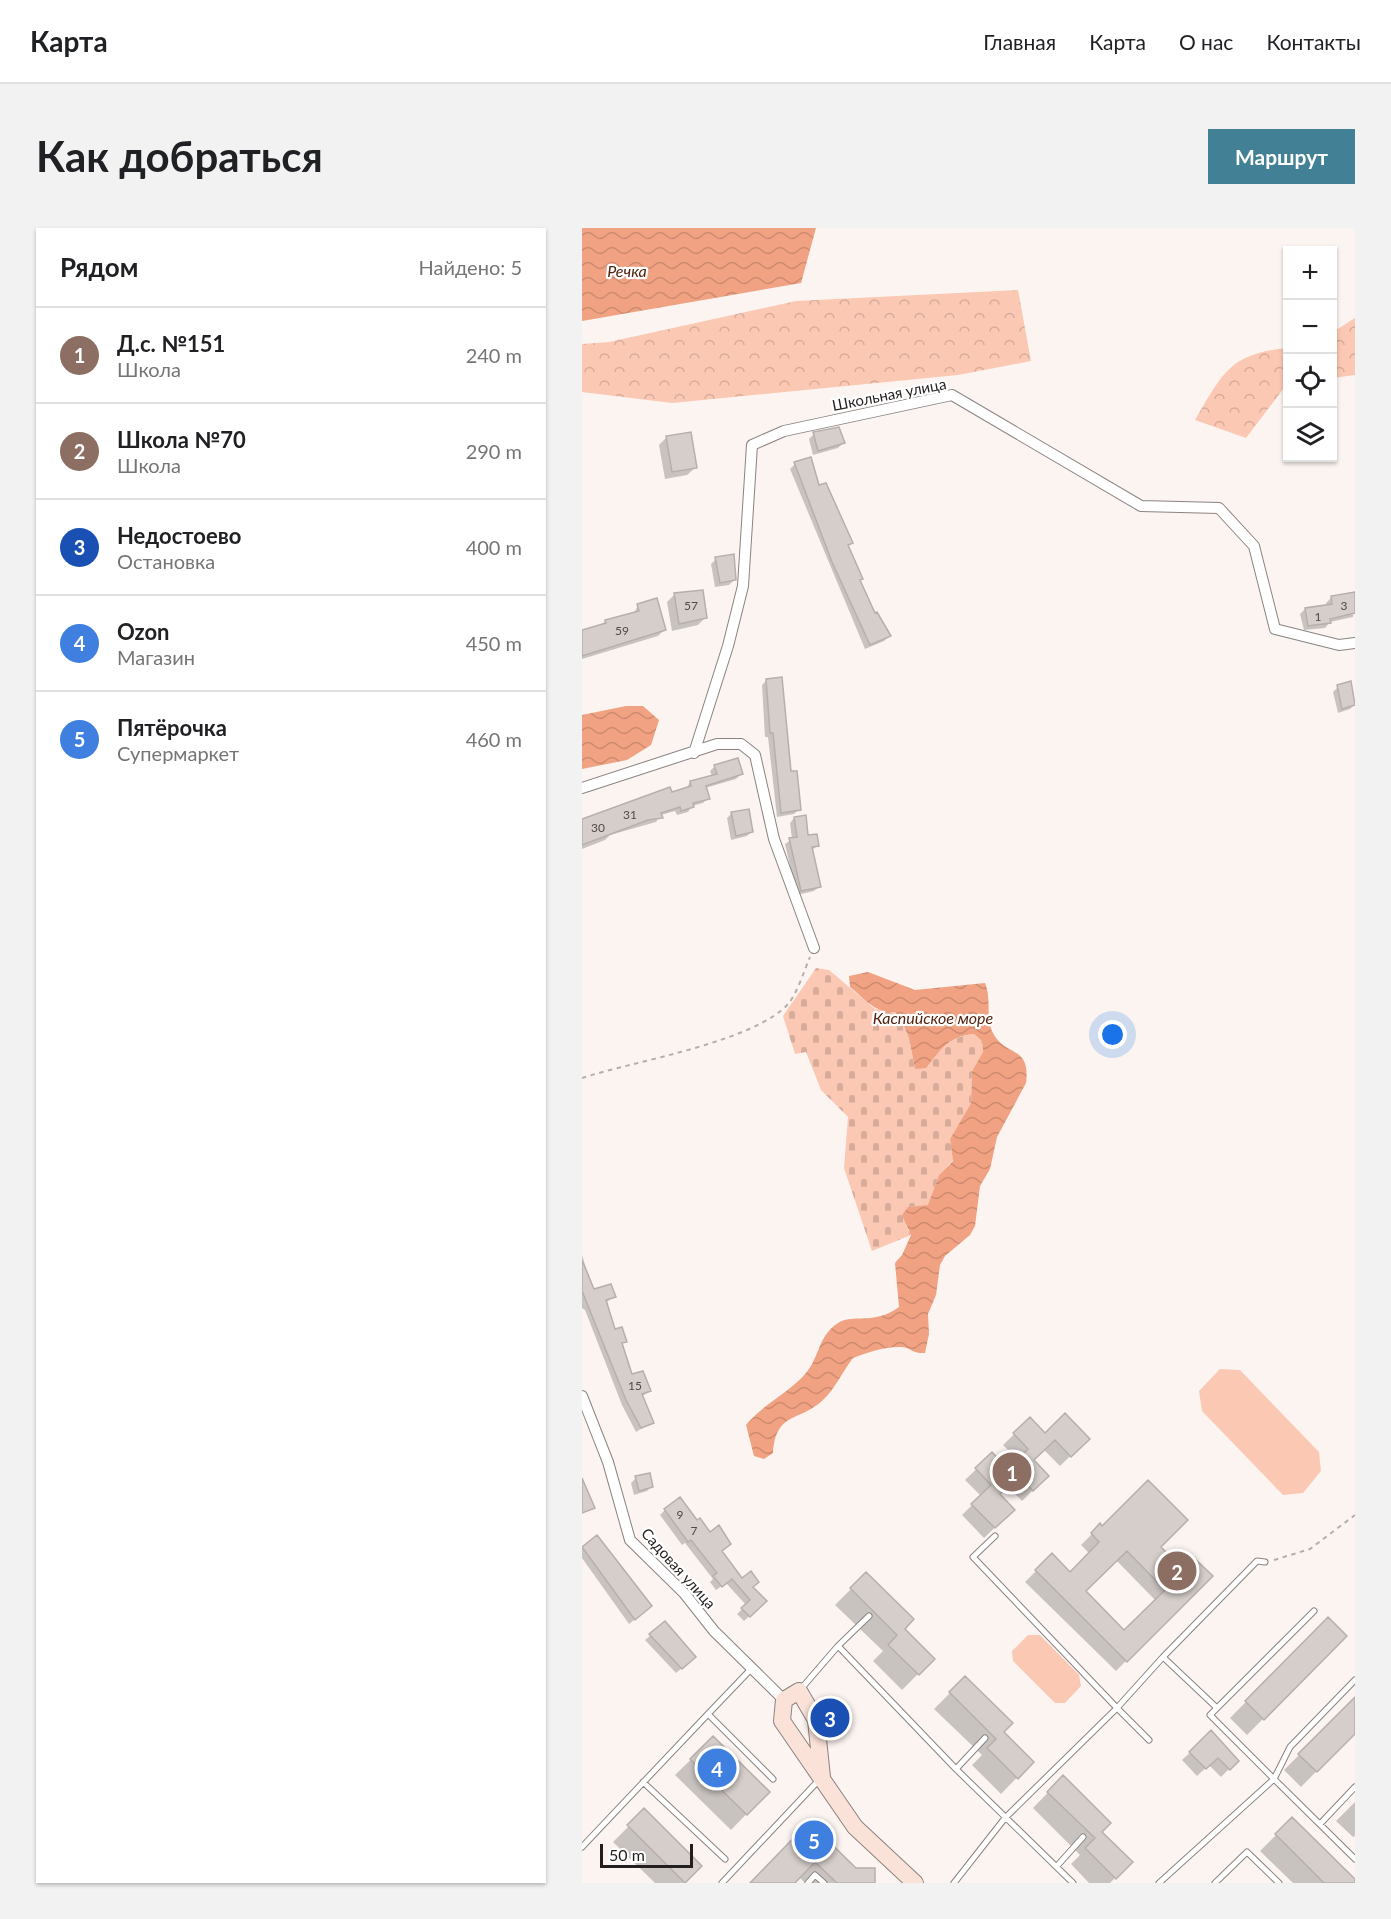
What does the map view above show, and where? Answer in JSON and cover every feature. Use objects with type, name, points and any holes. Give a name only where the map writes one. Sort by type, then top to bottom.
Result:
[{"type":"street","name":"Школьная улица","points":[[694,753],[728,646],[743,585],[752,445],[784,431],[952,395],[1141,506],[1219,508],[1254,546],[1275,629],[1339,645],[1355,643]]},
{"type":"street","points":[[582,788],[717,744],[741,744],[755,755],[774,839],[814,948]]},
{"type":"street","name":"Садовая улица","points":[[582,1396],[608,1462],[630,1540],[684,1593],[714,1631],[752,1668],[792,1696]]},
{"type":"street","points":[[822,1777],[816,1720],[792,1696],[782,1721],[855,1827],[910,1881]]},
{"type":"lane","points":[[995,1536],[973,1557],[1149,1740]]},
{"type":"lane","points":[[954,1883],[1005,1818],[1117,1708],[1163,1657],[1257,1561],[1265,1562]]},
{"type":"lane","points":[[1314,1611],[1210,1715],[1355,1859]]},
{"type":"lane","points":[[792,1696],[869,1616]]},
{"type":"lane","points":[[838,1646],[956,1769],[1073,1883]]},
{"type":"lane","points":[[1163,1657],[1216,1708]]},
{"type":"lane","points":[[582,1847],[752,1668]]},
{"type":"lane","points":[[1159,1883],[1274,1779],[1290,1747],[1355,1680]]},
{"type":"lane","points":[[708,1714],[773,1779]]},
{"type":"lane","points":[[956,1769],[985,1738]]},
{"type":"lane","points":[[722,1883],[822,1777]]},
{"type":"lane","points":[[643,1782],[725,1859]]},
{"type":"lane","points":[[1320,1824],[1355,1787]]},
{"type":"lane","points":[[1057,1866],[1083,1837]]},
{"type":"lane","points":[[1215,1883],[1247,1851],[1279,1883]]},
{"type":"lane","points":[[808,1883],[815,1875],[824,1883]]},
{"type":"path","points":[[582,1078],[712,1043],[769,1020],[790,1002],[814,948]]},
{"type":"path","points":[[1265,1562],[1310,1549],[1355,1515]]},
{"type":"green space","points":[[1018,290],[1031,361],[958,375],[672,403],[582,392],[582,344],[609,342],[796,301]]},
{"type":"green space","points":[[1355,318],[1355,375],[1337,377],[1337,329]]},
{"type":"green space","points":[[1283,349],[1283,389],[1246,438],[1195,420],[1221,378],[1230,369],[1252,355]]},
{"type":"green space","points":[[816,968],[829,970],[875,1009],[896,1011],[898,1022],[905,1028],[909,1038],[915,1069],[956,1039],[974,1034],[982,1041],[983,1052],[972,1071],[971,1103],[950,1139],[953,1160],[939,1175],[928,1206],[908,1207],[906,1225],[911,1235],[872,1251],[844,1168],[848,1117],[821,1090],[806,1052],[795,1054],[783,1016]]},
{"type":"green space","points":[[1220,1369],[1240,1370],[1319,1452],[1321,1471],[1303,1493],[1283,1495],[1202,1411],[1199,1391]]},
{"type":"green space","points":[[1028,1635],[1040,1635],[1079,1675],[1081,1686],[1065,1703],[1055,1703],[1013,1661],[1012,1651]]},
{"type":"water","name":"Речка","points":[[582,228],[816,228],[801,283],[582,321]]},
{"type":"water","points":[[626,706],[643,706],[659,720],[651,745],[627,760],[582,769],[582,715]]},
{"type":"water","name":"Каспийское море","points":[[868,972],[915,990],[985,983],[993,1033],[1004,1046],[1021,1057],[1025,1063],[1026,1083],[997,1137],[990,1169],[980,1186],[975,1226],[970,1235],[945,1256],[940,1265],[936,1295],[928,1314],[929,1334],[925,1353],[890,1347],[853,1358],[823,1400],[784,1424],[775,1440],[773,1453],[764,1459],[754,1456],[746,1425],[806,1373],[831,1328],[844,1320],[881,1316],[899,1307],[895,1263],[902,1255],[911,1235],[902,1215],[908,1207],[928,1205],[939,1175],[953,1161],[950,1139],[971,1103],[972,1071],[983,1052],[982,1041],[974,1034],[965,1035],[946,1045],[926,1068],[915,1069],[909,1038],[905,1028],[898,1022],[896,1012],[876,1008],[850,987],[849,976]]},
{"type":"building","points":[[839,427],[845,443],[818,451],[813,432]]},
{"type":"building","points":[[691,432],[697,468],[672,472],[666,436]]},
{"type":"building","points":[[811,457],[819,485],[826,483],[853,543],[848,545],[863,579],[860,580],[875,613],[877,612],[891,636],[870,645],[832,562],[794,462]]},
{"type":"building","points":[[734,554],[736,580],[720,583],[715,557]]},
{"type":"building","points":[[703,590],[707,618],[679,624],[674,593]]},
{"type":"building","points":[[1355,592],[1355,613],[1330,619],[1331,623],[1308,626],[1305,608],[1332,604],[1331,596]]},
{"type":"building","points":[[657,598],[666,630],[582,656],[582,630],[606,623],[605,620],[639,611],[637,604]]},
{"type":"building","points":[[782,677],[791,771],[797,771],[801,810],[781,813],[773,733],[770,733],[766,679]]},
{"type":"building","points":[[1351,681],[1355,705],[1342,709],[1337,685]]},
{"type":"building","points":[[738,758],[743,774],[706,786],[710,799],[693,803],[694,807],[681,811],[680,807],[661,813],[663,818],[648,820],[582,845],[582,819],[670,787],[672,792],[691,786],[690,781],[717,774],[714,765]]},
{"type":"building","points":[[749,809],[753,832],[736,836],[731,812]]},
{"type":"building","points":[[806,815],[808,835],[817,834],[819,846],[812,847],[821,887],[801,891],[789,838],[797,837],[794,817]]},
{"type":"building","points":[[582,1260],[594,1289],[611,1284],[616,1297],[606,1300],[615,1329],[622,1327],[627,1342],[622,1343],[632,1374],[643,1371],[651,1391],[642,1394],[654,1423],[641,1428],[626,1400],[582,1291]]},
{"type":"building","points":[[1065,1413],[1090,1439],[1071,1457],[1055,1440],[1034,1460],[1049,1476],[1033,1491],[1019,1476],[1000,1494],[1015,1510],[995,1528],[971,1504],[991,1485],[975,1468],[992,1452],[1008,1469],[1028,1449],[1013,1433],[1030,1417],[1045,1433]]},
{"type":"building","points":[[650,1473],[653,1487],[639,1491],[635,1476]]},
{"type":"building","points":[[582,1478],[595,1508],[582,1513]]},
{"type":"building","points":[[1148,1480],[1188,1520],[1161,1547],[1183,1569],[1194,1558],[1213,1576],[1127,1662],[1035,1570],[1052,1553],[1070,1572],[1099,1542],[1091,1533],[1100,1523],[1102,1526]],"holes":[[[1127,1551],[1165,1590],[1124,1630],[1086,1591]]]},
{"type":"building","points":[[680,1497],[697,1520],[700,1518],[710,1532],[719,1525],[731,1544],[722,1551],[742,1578],[751,1571],[759,1582],[753,1587],[767,1601],[750,1617],[741,1608],[750,1600],[732,1579],[722,1587],[713,1576],[717,1573],[691,1540],[688,1542],[664,1509]]},
{"type":"building","points":[[597,1535],[652,1606],[635,1620],[582,1547]]},
{"type":"building","points":[[866,1572],[914,1619],[905,1629],[935,1659],[919,1675],[888,1645],[897,1635],[850,1588]]},
{"type":"building","points":[[1328,1617],[1347,1636],[1264,1720],[1245,1701]]},
{"type":"building","points":[[665,1621],[696,1657],[682,1669],[649,1634]]},
{"type":"building","points":[[965,1676],[1013,1723],[1004,1732],[1034,1762],[1018,1779],[987,1748],[996,1739],[949,1692]]},
{"type":"building","points":[[1355,1697],[1355,1734],[1317,1772],[1298,1754]]},
{"type":"building","points":[[1211,1730],[1239,1761],[1230,1770],[1218,1758],[1206,1769],[1189,1752]]},
{"type":"building","points":[[713,1736],[770,1792],[747,1815],[690,1759]]},
{"type":"building","points":[[1063,1775],[1111,1823],[1102,1832],[1133,1862],[1116,1879],[1085,1848],[1095,1838],[1047,1792]]},
{"type":"building","points":[[644,1808],[702,1866],[685,1883],[627,1825]]},
{"type":"building","points":[[1292,1817],[1355,1879],[1355,1883],[1324,1883],[1275,1834]]},
{"type":"building","points":[[809,1822],[856,1868],[875,1868],[875,1883],[837,1883],[815,1862],[795,1883],[750,1883]]},
{"type":"place","name":"Д.с. №151","points":[[1012,1472]]},
{"type":"place","name":"Школа №70","points":[[1177,1571]]},
{"type":"place","name":"Недостоево","points":[[830,1718]]},
{"type":"place","name":"Ozon","points":[[717,1768]]},
{"type":"place","name":"Пятёрочка","points":[[814,1840]]}]
